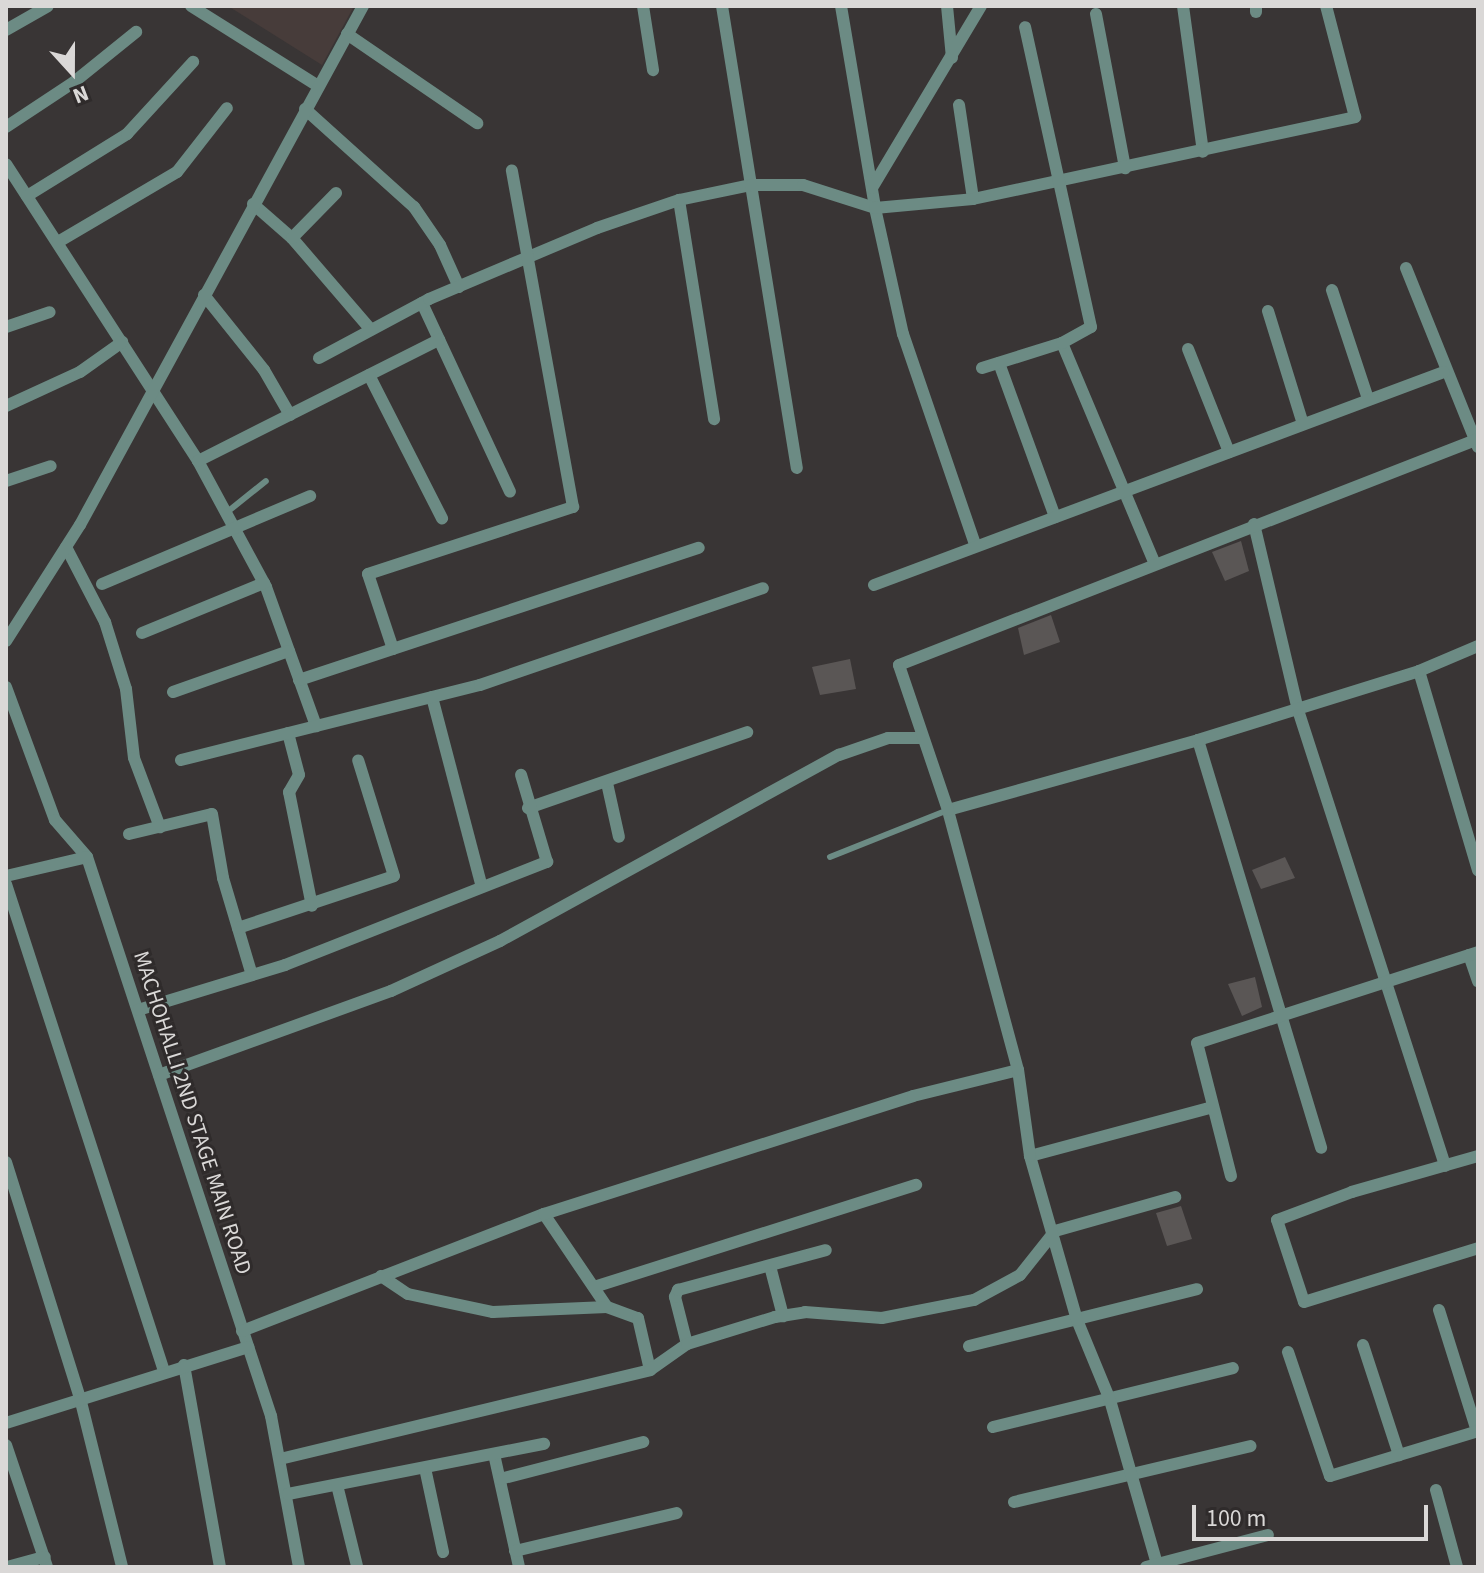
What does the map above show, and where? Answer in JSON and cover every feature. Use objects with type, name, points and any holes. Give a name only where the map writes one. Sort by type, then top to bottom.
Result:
[{"type":"street","points":[[6,30],[48,6]]},
{"type":"street","points":[[191,6],[318,86]]},
{"type":"street","points":[[6,641],[66,547],[363,6]]},
{"type":"street","points":[[643,6],[653,70]]},
{"type":"street","points":[[722,6],[797,468]]},
{"type":"street","points":[[841,6],[875,208],[921,399],[975,544]]},
{"type":"street","points":[[947,6],[952,58]]},
{"type":"street","points":[[872,188],[981,6]]},
{"type":"street","points":[[1183,6],[1203,152]]},
{"type":"street","points":[[319,358],[422,303],[597,228],[679,200],[751,185],[803,185],[875,208],[973,199],[1355,117],[1326,6]]},
{"type":"street","points":[[1096,14],[1125,168]]},
{"type":"street","points":[[982,368],[1062,343],[1091,327],[1025,27]]},
{"type":"street","points":[[6,127],[74,82],[136,32]]},
{"type":"street","points":[[347,34],[477,123]]},
{"type":"street","points":[[27,196],[127,134],[193,62]]},
{"type":"street","points":[[959,105],[973,199]]},
{"type":"street","points":[[58,242],[177,172],[227,108]]},
{"type":"street","points":[[305,109],[414,207],[440,245],[459,287]]},
{"type":"street","points":[[6,164],[198,461],[264,583],[316,726]]},
{"type":"street","points":[[393,649],[368,574],[573,507],[512,170]]},
{"type":"street","points":[[292,238],[336,193]]},
{"type":"street","points":[[679,200],[714,419]]},
{"type":"street","points":[[253,204],[292,238],[371,330]]},
{"type":"street","points":[[1268,1535],[1152,1566],[1132,1476],[1110,1400],[1077,1320],[1055,1231],[1030,1156],[1018,1070],[948,810],[920,738],[899,665],[1154,562],[1477,442],[1444,372],[1406,268]]},
{"type":"street","points":[[1332,290],[1368,399]]},
{"type":"street","points":[[204,295],[264,370],[290,415]]},
{"type":"street","points":[[422,303],[510,492]]},
{"type":"street","points":[[1268,311],[1303,424]]},
{"type":"street","points":[[6,327],[50,312]]},
{"type":"street","points":[[198,461],[439,340]]},
{"type":"street","points":[[6,406],[80,372],[122,342]]},
{"type":"street","points":[[1062,343],[1154,562]]},
{"type":"street","points":[[1188,349],[1229,452]]},
{"type":"street","points":[[999,363],[1055,517]]},
{"type":"street","points":[[874,585],[975,544],[1444,372]]},
{"type":"street","points":[[369,375],[442,518]]},
{"type":"street","points":[[6,481],[51,466]]},
{"type":"street","points":[[102,584],[310,496]]},
{"type":"street","points":[[1254,524],[1298,710],[1445,1166]]},
{"type":"street","points":[[66,547],[105,622],[126,689],[134,758],[160,827]]},
{"type":"street","points":[[299,680],[699,548]]},
{"type":"street","points":[[142,633],[264,583]]},
{"type":"street","points":[[181,760],[501,679],[763,588]]},
{"type":"street","points":[[948,810],[1298,710],[1419,671],[1478,646]]},
{"type":"street","points":[[173,692],[289,651]]},
{"type":"street","points":[[1419,671],[1478,870]]},
{"type":"street","name":"MACHOHALLI 2ND STAGE MAIN ROAD","points":[[6,687],[55,820],[87,857],[138,1010],[248,1347],[280,1459],[299,1567]]},
{"type":"street","points":[[432,697],[482,887]]},
{"type":"street","points":[[528,808],[747,732]]},
{"type":"street","points":[[288,733],[299,775],[289,792],[312,906]]},
{"type":"street","points":[[159,1075],[391,991],[500,941],[839,755],[888,738],[920,738]]},
{"type":"street","points":[[1198,740],[1321,1148]]},
{"type":"street","points":[[238,928],[312,906],[394,876],[358,760]]},
{"type":"street","points":[[138,1010],[252,975],[547,862],[528,808],[521,775]]},
{"type":"street","points":[[607,783],[619,837]]},
{"type":"street","points":[[129,834],[212,814],[252,975]]},
{"type":"street","points":[[6,876],[87,857]]},
{"type":"street","points":[[6,884],[164,1371]]},
{"type":"street","points":[[1231,1176],[1197,1043],[1474,953],[1478,981]]},
{"type":"street","points":[[242,1331],[544,1214],[913,1096],[1018,1070]]},
{"type":"street","points":[[1030,1156],[1213,1107]]},
{"type":"street","points":[[1478,1156],[1277,1220],[1304,1302],[1478,1248]]},
{"type":"street","points":[[6,1162],[80,1398],[122,1567]]},
{"type":"street","points":[[594,1287],[916,1185]]},
{"type":"street","points":[[280,1459],[650,1370],[687,1344],[783,1316],[805,1312],[882,1318],[974,1300],[1020,1275],[1055,1231],[1175,1197]]},
{"type":"street","points":[[544,1214],[607,1307]]},
{"type":"street","points":[[687,1344],[675,1297],[678,1290],[826,1250]]},
{"type":"street","points":[[770,1266],[783,1316]]},
{"type":"street","points":[[381,1276],[408,1294],[493,1312],[607,1307],[638,1318],[650,1370]]},
{"type":"street","points":[[969,1346],[1197,1289]]},
{"type":"street","points":[[1288,1352],[1330,1476],[1478,1431],[1439,1310]]},
{"type":"street","points":[[1363,1345],[1399,1455]]},
{"type":"street","points":[[6,1423],[248,1347]]},
{"type":"street","points":[[184,1365],[220,1567]]},
{"type":"street","points":[[993,1427],[1233,1368]]},
{"type":"street","points":[[500,1479],[643,1442]]},
{"type":"street","points":[[288,1494],[544,1444]]},
{"type":"street","points":[[6,1445],[46,1562],[7,1567]]},
{"type":"street","points":[[1014,1502],[1250,1446]]},
{"type":"street","points":[[494,1454],[519,1567]]},
{"type":"street","points":[[425,1468],[443,1552]]},
{"type":"street","points":[[337,1485],[357,1566]]},
{"type":"street","points":[[1436,1490],[1457,1567]]},
{"type":"street","points":[[515,1551],[677,1513]]},
{"type":"lane","points":[[226,513],[266,481]]},
{"type":"lane","points":[[830,857],[948,810]]},
{"type":"shaded area","points":[[228,6],[354,6],[322,65]]},
{"type":"building","points":[[1241,541],[1249,571],[1225,581],[1212,552]]},
{"type":"building","points":[[1051,615],[1060,642],[1024,655],[1018,628]]},
{"type":"building","points":[[850,659],[856,689],[820,695],[812,667]]},
{"type":"building","points":[[1285,857],[1295,878],[1261,889],[1252,870]]},
{"type":"building","points":[[1255,977],[1262,1007],[1242,1016],[1228,984]]},
{"type":"building","points":[[1181,1206],[1192,1239],[1167,1246],[1156,1213]]}]
